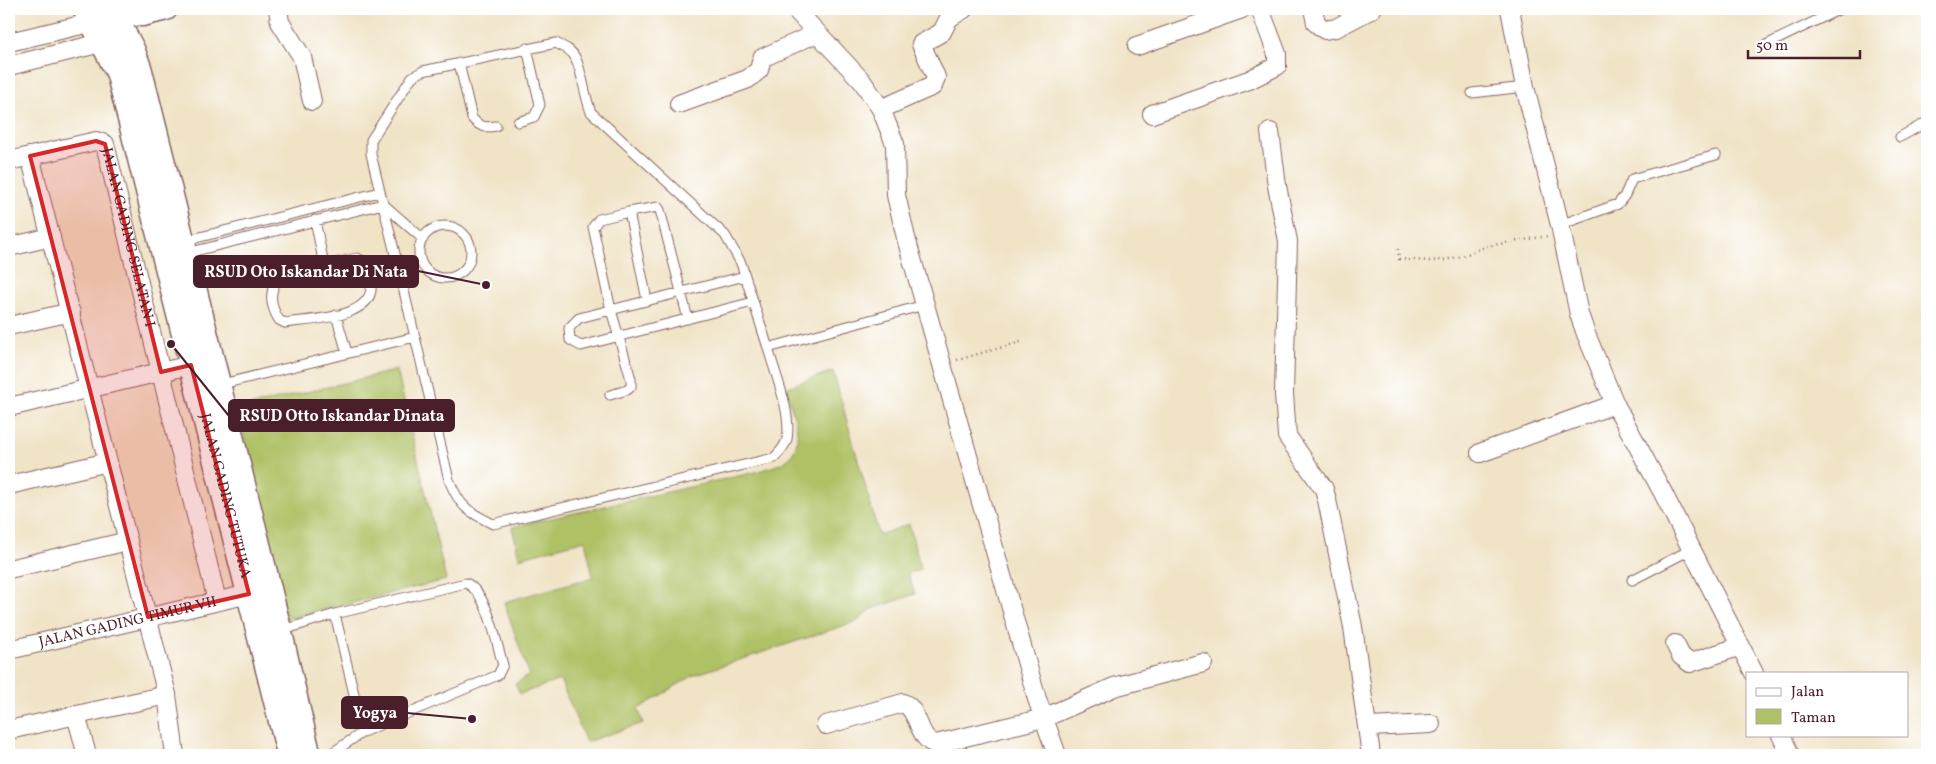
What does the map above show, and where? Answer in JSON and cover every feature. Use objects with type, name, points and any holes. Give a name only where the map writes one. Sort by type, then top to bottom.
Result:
[{"type":"main road","name":"JALAN GADING TUTUKA","points":[[105,21],[139,69],[183,248],[197,358],[218,385],[308,755]]},
{"type":"main road","name":"JALAN GADING TUTUKA","points":[[105,21],[197,358],[249,594],[290,755]]},
{"type":"street","points":[[9,42],[166,9]]},
{"type":"street","points":[[278,9],[280,22],[302,57],[312,101]]},
{"type":"street","points":[[795,9],[862,81],[881,109],[895,144],[896,195],[924,305],[1044,718],[1057,755]]},
{"type":"street","points":[[881,109],[933,86],[936,77],[921,44],[942,32],[949,18],[964,9]]},
{"type":"street","points":[[1137,46],[1242,9]]},
{"type":"street","points":[[1152,114],[1249,80],[1277,66],[1277,54],[1260,9]]},
{"type":"street","points":[[1313,9],[1316,23],[1324,30],[1336,28],[1372,9]]},
{"type":"street","points":[[1510,9],[1524,87],[1561,229],[1579,314],[1615,404],[1692,549],[1754,672]]},
{"type":"street","points":[[9,66],[105,21]]},
{"type":"street","points":[[679,104],[748,79],[759,70],[762,58],[817,33]]},
{"type":"street","points":[[1270,132],[1277,186],[1288,241],[1284,394],[1287,436],[1289,442],[1324,489],[1327,500],[1353,627],[1369,727],[1371,755]]},
{"type":"street","name":"JALAN GADING SELATAN I","points":[[9,162],[96,141],[105,144],[217,601]]},
{"type":"street","points":[[30,156],[148,617],[167,695],[176,755]]},
{"type":"street","points":[[9,247],[51,237]]},
{"type":"street","points":[[9,326],[71,312]]},
{"type":"street","points":[[9,407],[161,372],[197,358]]},
{"type":"street","points":[[1480,453],[1615,404]]},
{"type":"street","points":[[9,485],[108,462]]},
{"type":"street","points":[[9,569],[128,541]]},
{"type":"street","name":"JALAN GADING TIMUR VII","points":[[9,650],[249,594]]},
{"type":"street","points":[[1675,644],[1681,656],[1690,663],[1741,646]]},
{"type":"street","points":[[826,725],[903,703],[909,706],[926,738],[936,744],[1044,718],[1114,687],[1203,663]]},
{"type":"street","points":[[9,730],[167,695]]},
{"type":"street","points":[[76,715],[87,755]]},
{"type":"street","points":[[1369,727],[1431,724]]},
{"type":"street","points":[[1782,736],[1790,755]]},
{"type":"lane","points":[[1766,45],[1840,9]]},
{"type":"lane","points":[[556,43],[568,48],[575,57],[585,98],[591,112],[725,235],[741,263],[768,348],[787,417],[787,440],[782,450],[774,458],[493,524],[475,515],[458,502],[449,480],[371,154],[371,140],[412,77],[423,71],[528,48],[556,43]]},
{"type":"lane","points":[[518,122],[534,117],[540,105],[528,48]]},
{"type":"lane","points":[[459,63],[472,118],[477,124],[487,128],[496,126]]},
{"type":"lane","points":[[1472,93],[1524,87]]},
{"type":"lane","points":[[1900,137],[1927,122]]},
{"type":"lane","points":[[1561,229],[1618,204],[1626,195],[1632,179],[1716,154]]},
{"type":"lane","points":[[183,248],[380,192]]},
{"type":"lane","points":[[183,248],[246,237],[383,204]]},
{"type":"lane","points":[[383,204],[422,239]]},
{"type":"lane","points":[[610,395],[627,390],[631,387],[631,380],[610,310],[593,226],[599,219],[629,212],[660,208],[688,319]]},
{"type":"lane","points":[[629,212],[647,300]]},
{"type":"lane","points":[[315,220],[324,265]]},
{"type":"lane","points":[[436,228],[453,228],[467,238],[471,255],[468,264],[457,275],[440,278],[433,275],[426,270],[419,255],[422,239],[436,228]]},
{"type":"lane","points":[[357,258],[362,259],[366,264],[371,282],[371,297],[360,309],[285,323],[281,322],[276,315],[270,293],[274,281],[283,275],[357,258]]},
{"type":"lane","points":[[371,282],[401,276]]},
{"type":"lane","points":[[745,276],[579,318],[569,328],[570,340],[581,346],[753,302]]},
{"type":"lane","points":[[768,348],[924,305]]},
{"type":"lane","points":[[336,315],[347,353]]},
{"type":"lane","points":[[218,385],[415,337]]},
{"type":"lane","points":[[1632,580],[1692,549]]},
{"type":"lane","points":[[279,631],[335,614],[466,583],[474,587],[482,597],[503,664],[498,675],[363,732],[329,755]]},
{"type":"lane","points":[[335,614],[363,732]]},
{"type":"path","points":[[1398,249],[1399,259],[1444,260],[1463,256],[1487,246],[1561,229]]},
{"type":"path","points":[[941,365],[1024,341]]},
{"type":"highlighted area","points":[[96,141],[105,144],[161,372],[191,365],[249,594],[148,617],[30,156]]},
{"type":"green space","points":[[397,370],[446,580],[286,619],[237,409]]},
{"type":"green space","points":[[833,371],[879,535],[909,524],[921,570],[908,573],[915,594],[870,610],[858,621],[694,675],[638,709],[643,723],[586,742],[560,680],[520,694],[515,684],[529,675],[504,602],[593,577],[585,540],[519,558],[512,527],[776,466],[790,457],[797,439],[795,418],[785,388]]},
{"type":"place","name":"RSUD Oto Iskandar Di Nata","points":[[486,285]]},
{"type":"place","name":"RSUD Otto Iskandar Dinata","points":[[171,344]]},
{"type":"place","name":"Yogya","points":[[472,719]]}]
